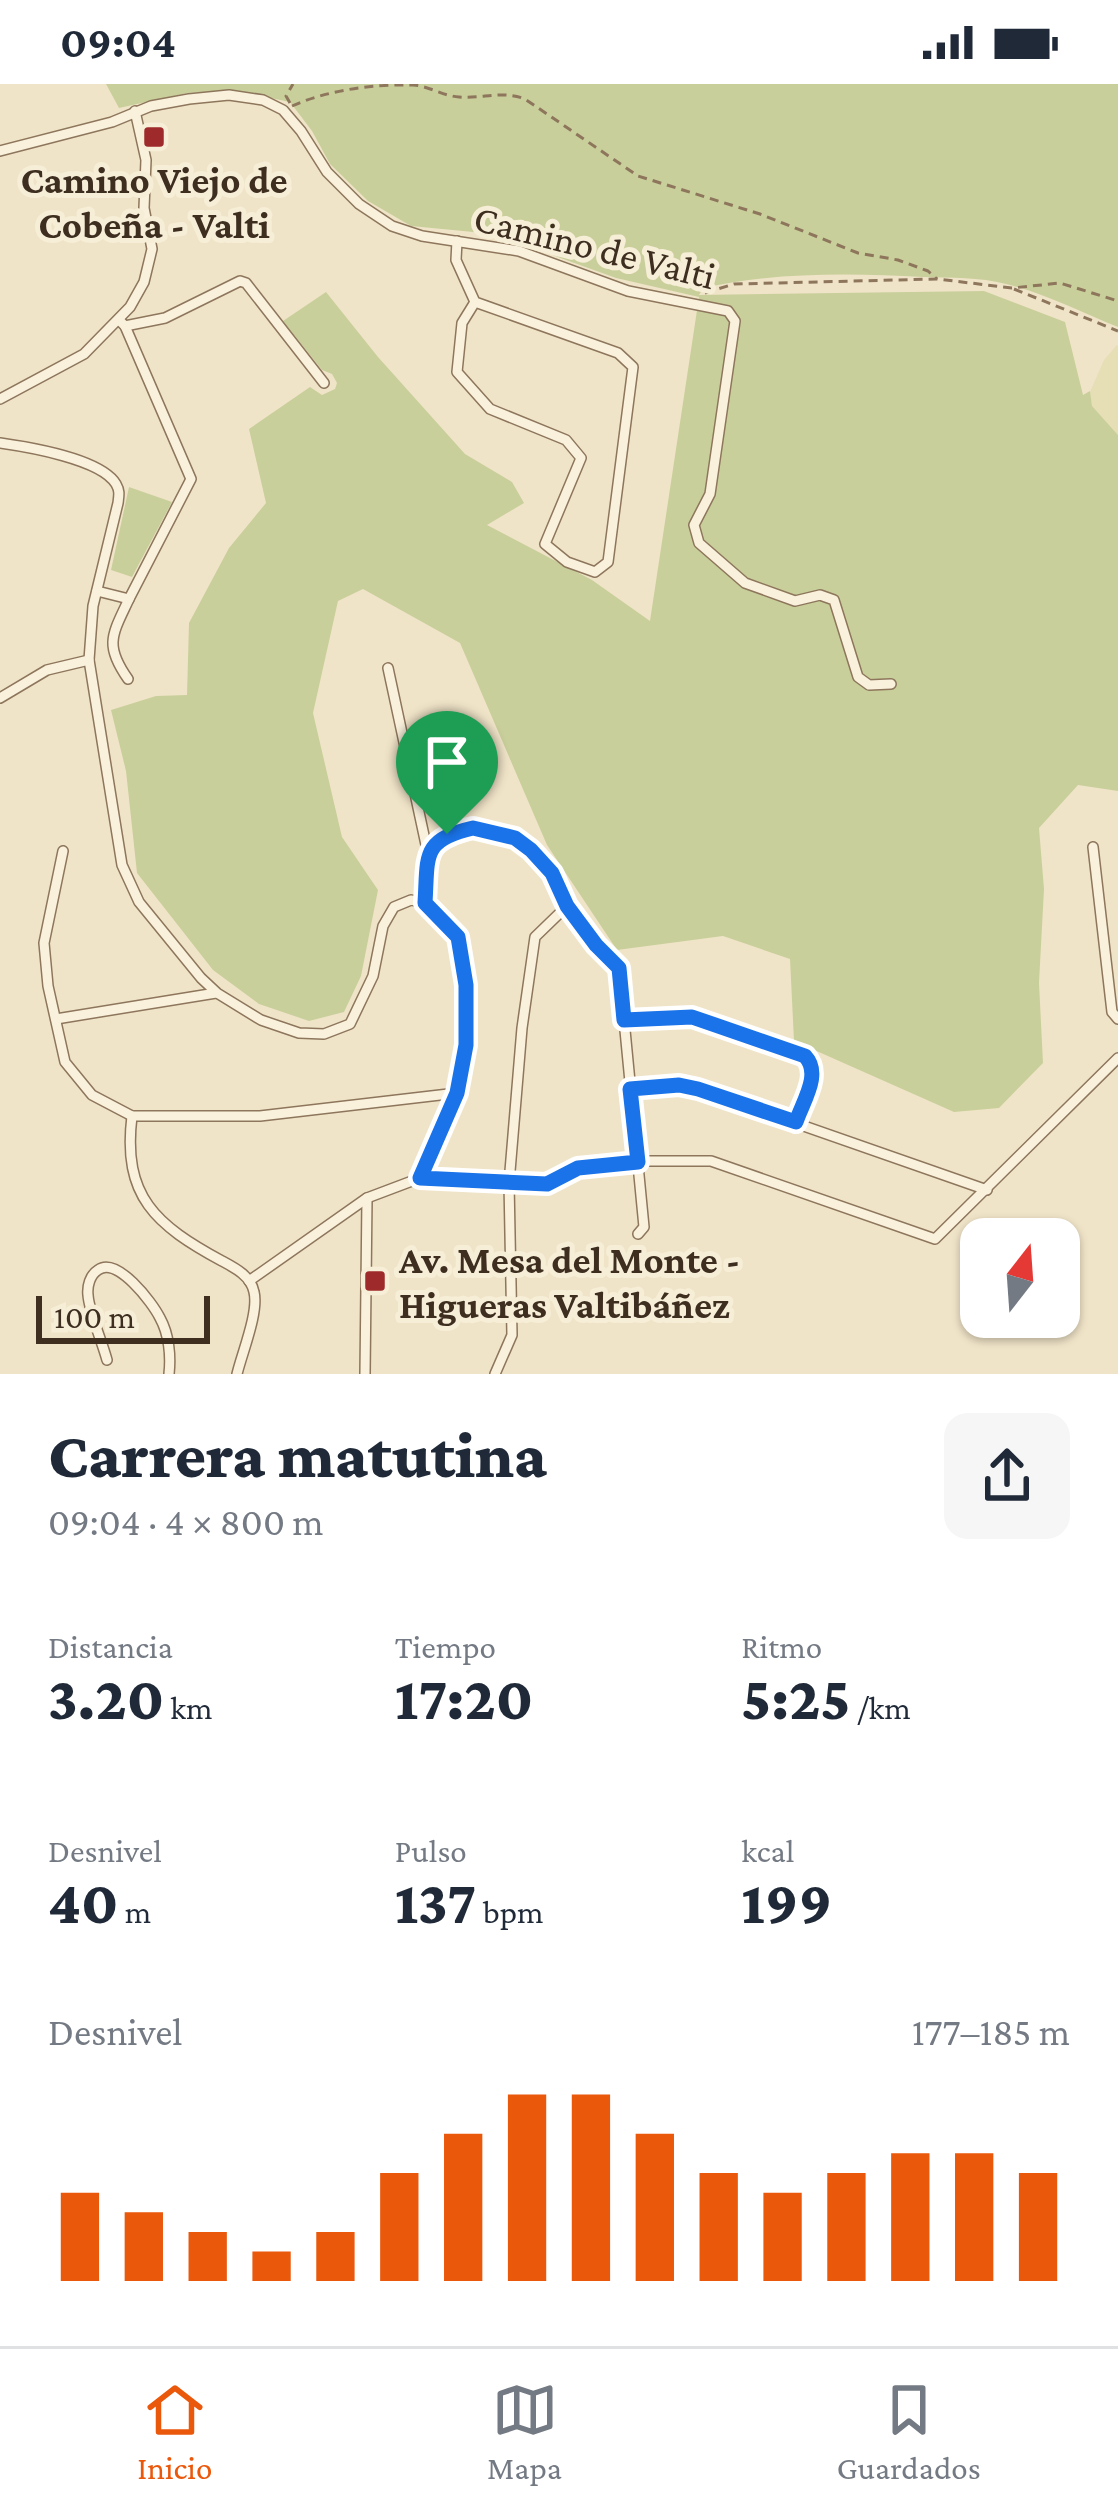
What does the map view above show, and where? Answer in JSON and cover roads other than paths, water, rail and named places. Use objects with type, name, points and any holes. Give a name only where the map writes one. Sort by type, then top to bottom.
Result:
[{"type":"street","name":"Camino de Valti","points":[[135,111],[189,98],[229,95],[287,108],[327,172],[359,204],[392,226],[422,236],[519,250],[628,291],[728,311],[735,321],[710,494],[694,525],[699,542],[745,583],[795,601],[820,595],[834,600],[858,676],[869,686],[891,684]]},
{"type":"street","points":[[0,151],[112,122],[135,111],[146,160],[144,208],[152,249],[144,282],[122,323],[83,354],[0,399]]},
{"type":"street","points":[[457,241],[457,260],[475,302],[618,352],[633,368],[608,562],[595,572],[567,562],[545,544],[580,458],[566,440],[490,409],[457,372],[462,323],[475,302]]},
{"type":"street","points":[[122,323],[165,318],[240,281],[324,383]]},
{"type":"street","points":[[122,323],[191,479],[112,635],[113,657],[128,679]]},
{"type":"street","points":[[0,443],[90,464],[117,485],[118,502],[97,591],[89,660],[122,865],[139,902],[200,978],[261,1020],[299,1033],[324,1034],[350,1024],[373,976],[383,926],[394,907],[411,900],[425,903],[458,937],[466,985],[466,1045],[457,1093],[420,1178]]},
{"type":"street","points":[[97,591],[129,599]]},
{"type":"street","points":[[0,698],[47,670],[89,660]]},
{"type":"street","points":[[388,668],[428,854],[425,903]]},
{"type":"street","points":[[0,678],[15,689]]},
{"type":"street","points":[[428,854],[447,834],[473,828],[515,838],[552,873],[567,906],[619,968],[644,1227],[638,1234]]},
{"type":"street","points":[[1093,848],[1112,1012],[1118,1019]]},
{"type":"street","points":[[63,851],[44,943],[48,986],[65,1062],[92,1094],[132,1116],[260,1116],[457,1093]]},
{"type":"street","points":[[495,1374],[512,1335],[509,1183],[521,1028],[535,938],[567,906]]},
{"type":"street","points":[[56,1019],[217,993]]},
{"type":"street","points":[[624,1020],[692,1017],[805,1056],[814,1072],[796,1122]]},
{"type":"street","points":[[249,1281],[367,1198],[420,1178],[547,1184],[578,1168],[638,1162],[711,1161],[935,1239],[1118,1058]]},
{"type":"street","points":[[630,1089],[679,1085],[698,1089],[988,1190]]},
{"type":"street","points":[[132,1116],[131,1170],[146,1202],[178,1238],[240,1271],[255,1292],[237,1374]]},
{"type":"street","points":[[364,1374],[367,1198]]},
{"type":"street","points":[[107,1360],[88,1298],[94,1273],[110,1266],[121,1270],[158,1312],[171,1359],[170,1374]]},
{"type":"place","name":"Camino Viejo de Cobeña - Valti","points":[[154,137]]},
{"type":"place","name":"Av. Mesa del Monte - Higueras Valtibáñez","points":[[375,1281]]}]
